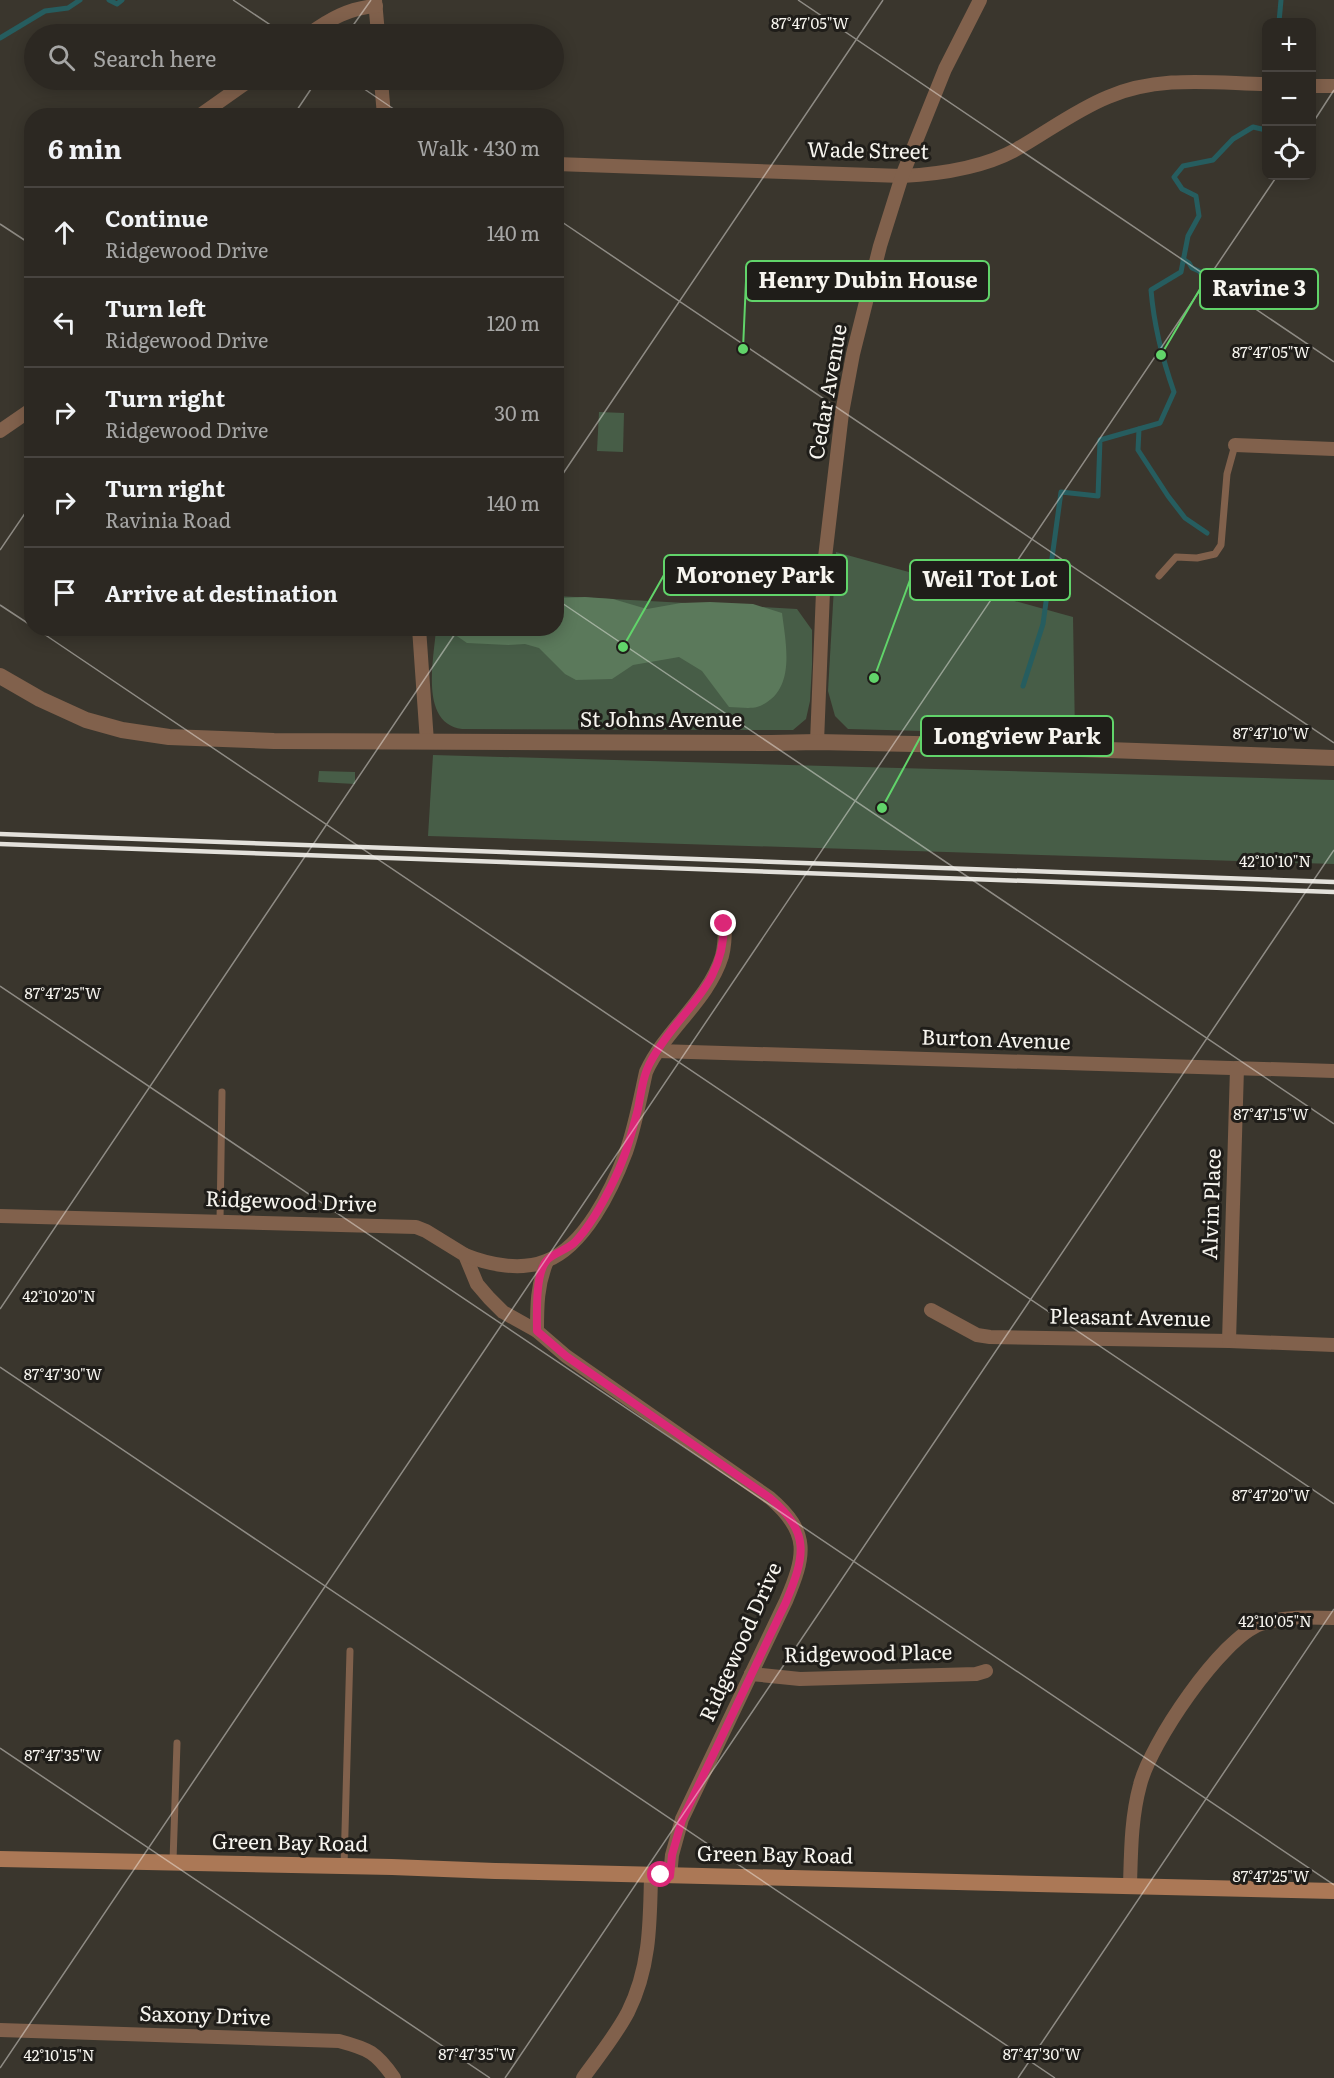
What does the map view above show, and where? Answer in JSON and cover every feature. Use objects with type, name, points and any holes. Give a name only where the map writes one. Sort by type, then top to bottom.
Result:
[{"type":"main road","name":"Green Bay Road","points":[[0,1859],[1334,1891]]},
{"type":"street","name":"Cedar Avenue","points":[[817,742],[824,566],[842,413],[853,354],[880,246],[902,176],[945,69],[980,0]]},
{"type":"street","points":[[324,24],[340,14],[375,3],[377,24]]},
{"type":"street","name":"Wade Street","points":[[564,164],[902,176],[933,174],[964,169],[1014,151],[1088,106],[1133,88],[1169,81],[1262,84]]},
{"type":"street","points":[[1316,86],[1334,86]]},
{"type":"street","points":[[210,108],[236,90]]},
{"type":"street","points":[[382,90],[383,108]]},
{"type":"street","points":[[0,431],[24,414]]},
{"type":"street","points":[[1235,445],[1334,450]]},
{"type":"street","points":[[420,636],[427,742]]},
{"type":"street","name":"St Johns Avenue","points":[[0,676],[39,699],[86,720],[122,730],[169,737],[274,741],[817,742],[984,745],[1334,758]]},
{"type":"street","points":[[465,1255],[479,1261],[510,1266],[530,1265],[547,1261],[575,1242],[615,1178],[632,1133],[646,1072],[658,1051],[706,988],[715,972],[724,943],[724,924]]},
{"type":"street","name":"Burton Avenue","points":[[658,1051],[1334,1071]]},
{"type":"street","name":"Alvin Place","points":[[1229,1341],[1237,1068]]},
{"type":"street","name":"Ridgewood Drive","points":[[0,1216],[416,1227],[465,1255],[477,1284],[503,1312],[537,1331],[566,1356],[770,1498],[785,1511],[800,1537],[801,1554],[797,1576],[682,1820],[672,1855],[670,1876]]},
{"type":"street","points":[[537,1331],[537,1297],[540,1278],[547,1261]]},
{"type":"street","name":"Pleasant Avenue","points":[[931,1310],[977,1335],[1334,1345]]},
{"type":"street","points":[[1130,1885],[1133,1820],[1146,1765],[1156,1746],[1211,1664],[1230,1645],[1260,1624],[1292,1617],[1334,1618]]},
{"type":"street","name":"Ridgewood Place","points":[[751,1674],[800,1679],[976,1674],[986,1671]]},
{"type":"street","points":[[583,2078],[627,2014],[643,1976],[647,1958],[651,1875]]},
{"type":"street","name":"Saxony Drive","points":[[0,2030],[339,2041],[364,2048],[372,2053],[380,2059],[394,2078]]},
{"type":"lane","points":[[1159,576],[1176,557],[1197,558],[1215,554],[1221,544],[1227,474],[1235,445]]},
{"type":"lane","points":[[220,1221],[222,1092]]},
{"type":"lane","points":[[344,1866],[350,1651]]},
{"type":"lane","points":[[173,1864],[177,1743]]},
{"type":"green space","points":[[599,412],[624,413],[623,452],[597,451]]},
{"type":"green space","points":[[836,552],[1073,617],[1075,735],[848,729],[835,716],[828,691]]},
{"type":"green space","points":[[564,596],[797,609],[812,630],[810,701],[806,719],[793,730],[462,729],[448,724],[440,715],[434,703],[432,672],[435,636],[564,636]]},
{"type":"green space","points":[[564,598],[613,599],[647,609],[681,603],[753,604],[782,613],[786,653],[784,680],[770,700],[757,707],[729,707],[702,671],[679,657],[633,665],[612,679],[576,680],[565,674],[539,648],[525,644],[467,643],[457,636],[564,636]]},
{"type":"green space","points":[[433,755],[1334,780],[1334,864],[428,836]]},
{"type":"green space","points":[[319,771],[355,772],[355,784],[318,782]]},
{"type":"waterway","points":[[0,38],[45,11],[68,8],[80,0]]},
{"type":"waterway","points":[[109,0],[117,4],[122,0]]},
{"type":"waterway","points":[[1279,18],[1281,0]]},
{"type":"waterway","points":[[1023,686],[1043,624],[1061,492],[1098,496],[1100,440],[1160,423],[1174,392],[1159,342],[1151,290],[1181,272],[1188,236],[1199,216],[1196,196],[1182,189],[1174,177],[1183,166],[1213,160],[1233,139],[1253,127],[1262,129]]},
{"type":"waterway","points":[[1183,259],[1199,271],[1214,290],[1247,288],[1273,293]]},
{"type":"waterway","points":[[1139,429],[1138,450],[1168,496],[1185,518],[1207,533]]},
{"type":"railway","points":[[0,834],[1334,882]]},
{"type":"railway","points":[[0,844],[1334,892]]},
{"type":"place","name":"Henry Dubin House","points":[[743,349]]},
{"type":"place","name":"Ravine 3","points":[[1161,355]]},
{"type":"place","name":"Moroney Park","points":[[623,647]]},
{"type":"place","name":"Weil Tot Lot","points":[[874,678]]},
{"type":"place","name":"Longview Park","points":[[882,808]]},
{"type":"route","points":[[661,1875],[670,1876],[672,1855],[682,1820],[797,1576],[801,1554],[800,1537],[785,1511],[770,1498],[566,1356],[537,1331],[537,1297],[540,1278],[547,1261],[575,1242],[615,1178],[632,1133],[646,1072],[651,1061],[706,988],[715,972],[722,956],[724,924]]}]
